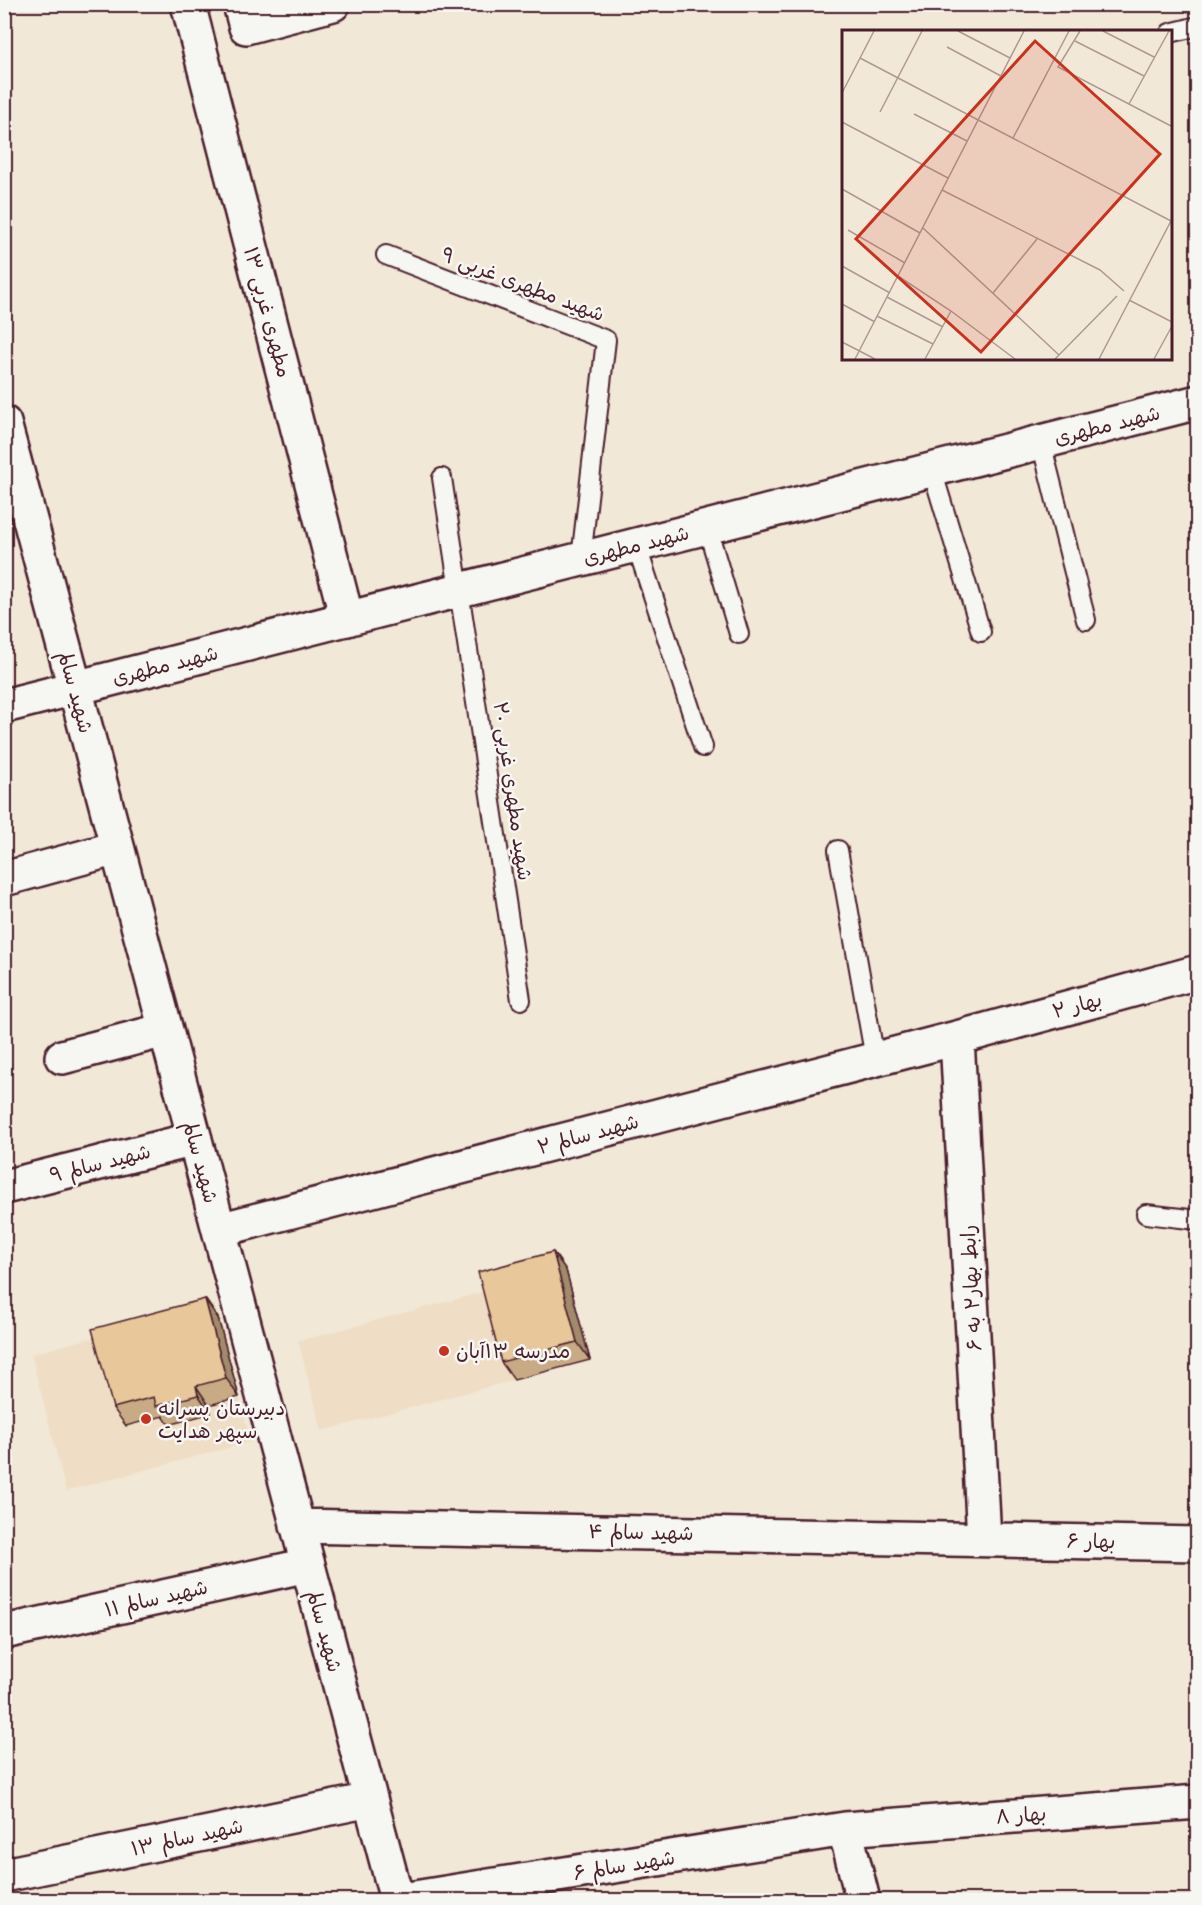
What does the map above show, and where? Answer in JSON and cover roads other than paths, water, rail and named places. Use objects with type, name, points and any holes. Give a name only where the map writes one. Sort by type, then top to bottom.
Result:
[{"type":"street","name":"مطهری غربی ۱۳","points":[[188,4],[347,619]]},
{"type":"street","points":[[240,4],[246,27],[333,4]]},
{"type":"street","name":"شهید مطهری","points":[[4,706],[1174,408]]},
{"type":"street","name":"شهید سالم","points":[[4,423],[397,1900]]},
{"type":"street","points":[[4,879],[117,848]]},
{"type":"street","name":"بهار ۲","points":[[957,1038],[1197,972]]},
{"type":"street","points":[[62,1057],[165,1030]]},
{"type":"street","name":"شهید سالم ۲","points":[[219,1230],[957,1038]]},
{"type":"street","name":"رابط بهار۲ به ۶","points":[[957,1038],[984,1539]]},
{"type":"street","name":"شهید سالم ۹","points":[[4,1187],[195,1139]]},
{"type":"street","name":"شهید سالم ۴","points":[[297,1526],[984,1539]]},
{"type":"street","name":"بهار ۶","points":[[984,1539],[1197,1544]]},
{"type":"street","name":"شهید سالم ۱۱","points":[[4,1632],[308,1565]]},
{"type":"street","name":"شهید سالم ۱۳","points":[[4,1875],[370,1800]]},
{"type":"street","name":"بهار ۸","points":[[845,1829],[1197,1802]]},
{"type":"street","points":[[845,1829],[863,1900]]},
{"type":"street","name":"شهید سالم ۶","points":[[402,1900],[845,1829]]},
{"type":"lane","points":[[1172,32],[1197,26]]},
{"type":"lane","name":"شهید مطهری غربی ۹","points":[[386,255],[606,340],[581,559]]},
{"type":"lane","points":[[1041,442],[1086,620]]},
{"type":"lane","points":[[932,470],[981,632]]},
{"type":"lane","name":"شهید مطهری غربی ۲۰","points":[[441,478],[460,590],[521,1000]]},
{"type":"lane","points":[[706,527],[739,634]]},
{"type":"lane","points":[[636,544],[703,747]]},
{"type":"lane","points":[[838,850],[875,1059]]},
{"type":"lane","points":[[1146,1214],[1197,1220]]},
{"type":"place","name":"مدرسه ۱۳آبان","points":[[444,1351]]},
{"type":"place","name":"دبیرستان پسرانه سپهر هدایت","points":[[146,1419]]}]
